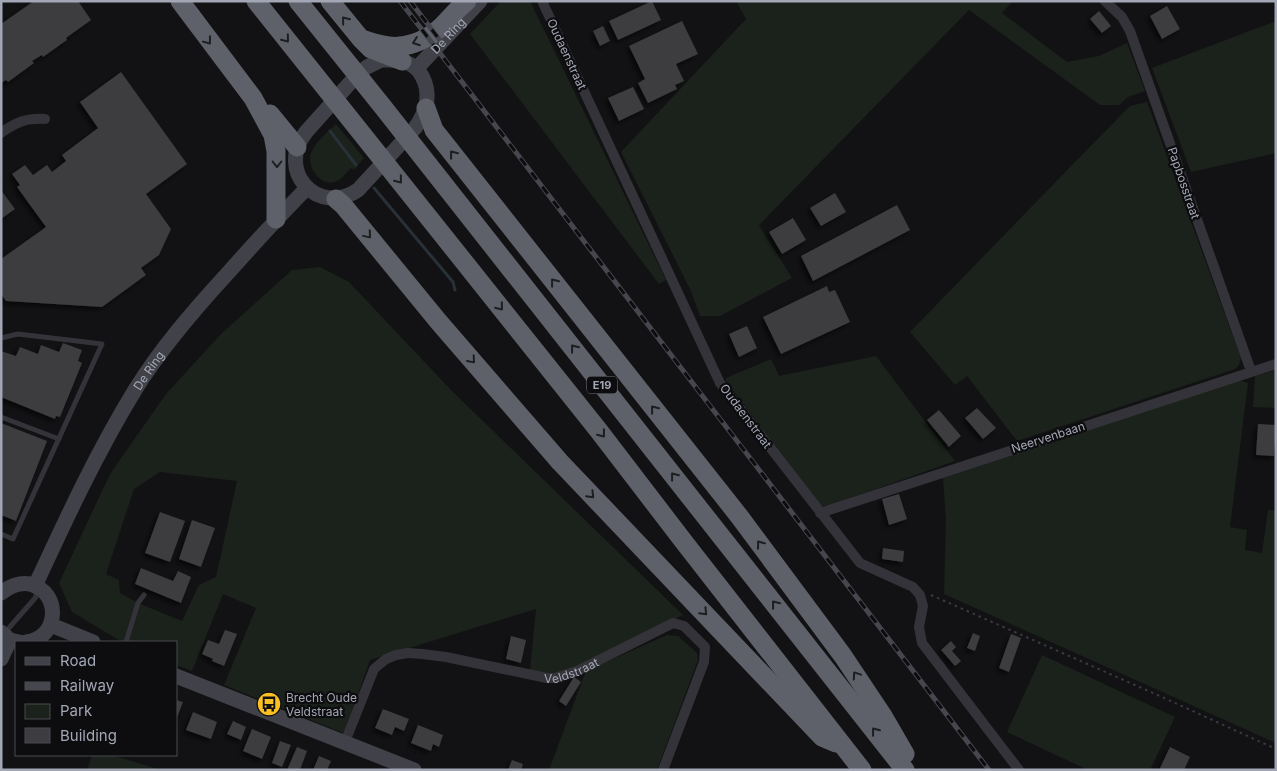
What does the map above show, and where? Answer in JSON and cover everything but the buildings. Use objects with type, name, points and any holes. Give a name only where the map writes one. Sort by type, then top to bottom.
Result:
[{"type":"highway","points":[[180,1],[189,16],[253,98],[299,143]]},
{"type":"highway","name":"E19","points":[[256,1],[599,431],[862,770]]},
{"type":"highway","name":"E19","points":[[298,1],[402,130],[905,770]]},
{"type":"highway","points":[[330,1],[371,49],[409,64]]},
{"type":"highway","points":[[361,39],[384,46],[395,47],[419,42],[440,28],[466,1]]},
{"type":"highway","points":[[253,98],[273,135],[275,143],[277,161],[276,219]]},
{"type":"highway","points":[[426,108],[434,130],[739,516],[843,656],[883,716],[914,770]]},
{"type":"highway","points":[[340,198],[343,205],[438,321],[560,462],[822,737],[844,746]]},
{"type":"main road","name":"De Ring","points":[[409,64],[480,1]]},
{"type":"main road","points":[[381,60],[409,64],[423,78],[427,89],[426,108],[415,128],[354,193],[340,198],[317,195],[307,188],[300,178],[295,166],[299,143],[357,75],[367,67],[381,60]]},
{"type":"main road","name":"De Ring","points":[[35,586],[85,481],[136,388],[199,304],[276,219],[307,188]]},
{"type":"main road","points":[[1,593],[16,584],[25,583],[42,590],[48,597],[52,605],[51,625],[46,632],[33,641]]},
{"type":"main road","points":[[51,625],[91,641]]},
{"type":"main road","points":[[1,659],[10,638]]},
{"type":"main road","points":[[178,677],[414,770]]},
{"type":"street","name":"Oudaenstraat","points":[[542,1],[720,383],[860,563],[913,587]]},
{"type":"street","name":"Papbosstraat","points":[[1105,1],[1122,17],[1130,31],[1251,371]]},
{"type":"street","points":[[1,133],[13,124],[32,118],[45,119]]},
{"type":"street","name":"Neervenbaan","points":[[820,513],[1276,364]]},
{"type":"street","points":[[913,587],[920,595],[923,606],[919,627],[922,644],[1019,770]]},
{"type":"street","name":"Veldstraat","points":[[345,742],[374,669],[386,659],[396,655],[408,653],[446,657],[547,678],[556,678],[577,671],[672,623],[684,626],[705,647],[704,662],[663,770]]},
{"type":"lane","points":[[1,338],[18,334],[102,344],[13,539],[1,534]]},
{"type":"lane","points":[[1,417],[59,439]]},
{"type":"lane","points":[[10,638],[8,629],[36,597],[35,586]]},
{"type":"lane","points":[[126,641],[138,603],[144,595]]},
{"type":"path","points":[[913,587],[1276,749]]},
{"type":"green space","points":[[501,1],[530,1],[666,280],[659,284],[470,34]]},
{"type":"green space","points":[[736,1],[1013,1],[1002,13],[1067,62],[1099,56],[1127,43],[1145,91],[1128,97],[1119,105],[1100,105],[969,10],[759,225],[792,278],[720,316],[700,316],[691,291],[621,152],[746,19]]},
{"type":"green space","points":[[1276,21],[1276,153],[1191,172],[1152,68]]},
{"type":"green space","points":[[1147,102],[1241,358],[1239,365],[1235,369],[1017,441],[967,376],[955,385],[910,332],[1130,106]]},
{"type":"green space","points":[[336,124],[364,158],[354,170],[351,168],[339,180],[325,182],[313,170],[310,159],[311,153],[315,145]]},
{"type":"green space","points":[[320,267],[349,282],[453,392],[683,615],[564,672],[544,674],[530,670],[536,609],[370,660],[343,733],[224,685],[256,608],[223,594],[192,671],[178,666],[178,641],[120,641],[72,612],[59,583],[110,474],[166,394],[221,334],[292,270]],"holes":[[[160,472],[237,481],[216,577],[199,585],[182,621],[138,603],[120,593],[119,580],[106,574],[134,489]]]},
{"type":"green space","points":[[876,356],[955,461],[831,505],[823,506],[819,504],[726,381],[726,378],[771,359],[779,376]]},
{"type":"green space","points":[[1276,370],[1276,408],[1253,407],[1255,376]]},
{"type":"green space","points":[[1239,380],[1248,383],[1230,527],[1247,530],[1245,550],[1262,553],[1268,510],[1276,510],[1276,743],[944,594],[946,519],[943,478]]},
{"type":"green space","points":[[667,635],[678,636],[697,653],[698,660],[657,770],[549,770],[586,671]]},
{"type":"green space","points":[[1042,655],[1175,717],[1150,770],[1088,770],[1007,732]]},
{"type":"green space","points":[[92,756],[115,756],[161,770],[87,770]]},
{"type":"waterway","points":[[330,131],[356,165]]},
{"type":"waterway","points":[[374,188],[453,282],[455,290]]},
{"type":"railway","points":[[400,1],[989,770]]},
{"type":"railway","points":[[410,1],[439,39]]},
{"type":"place","name":"Brecht Oude Veldstraat","points":[[269,704]]}]
